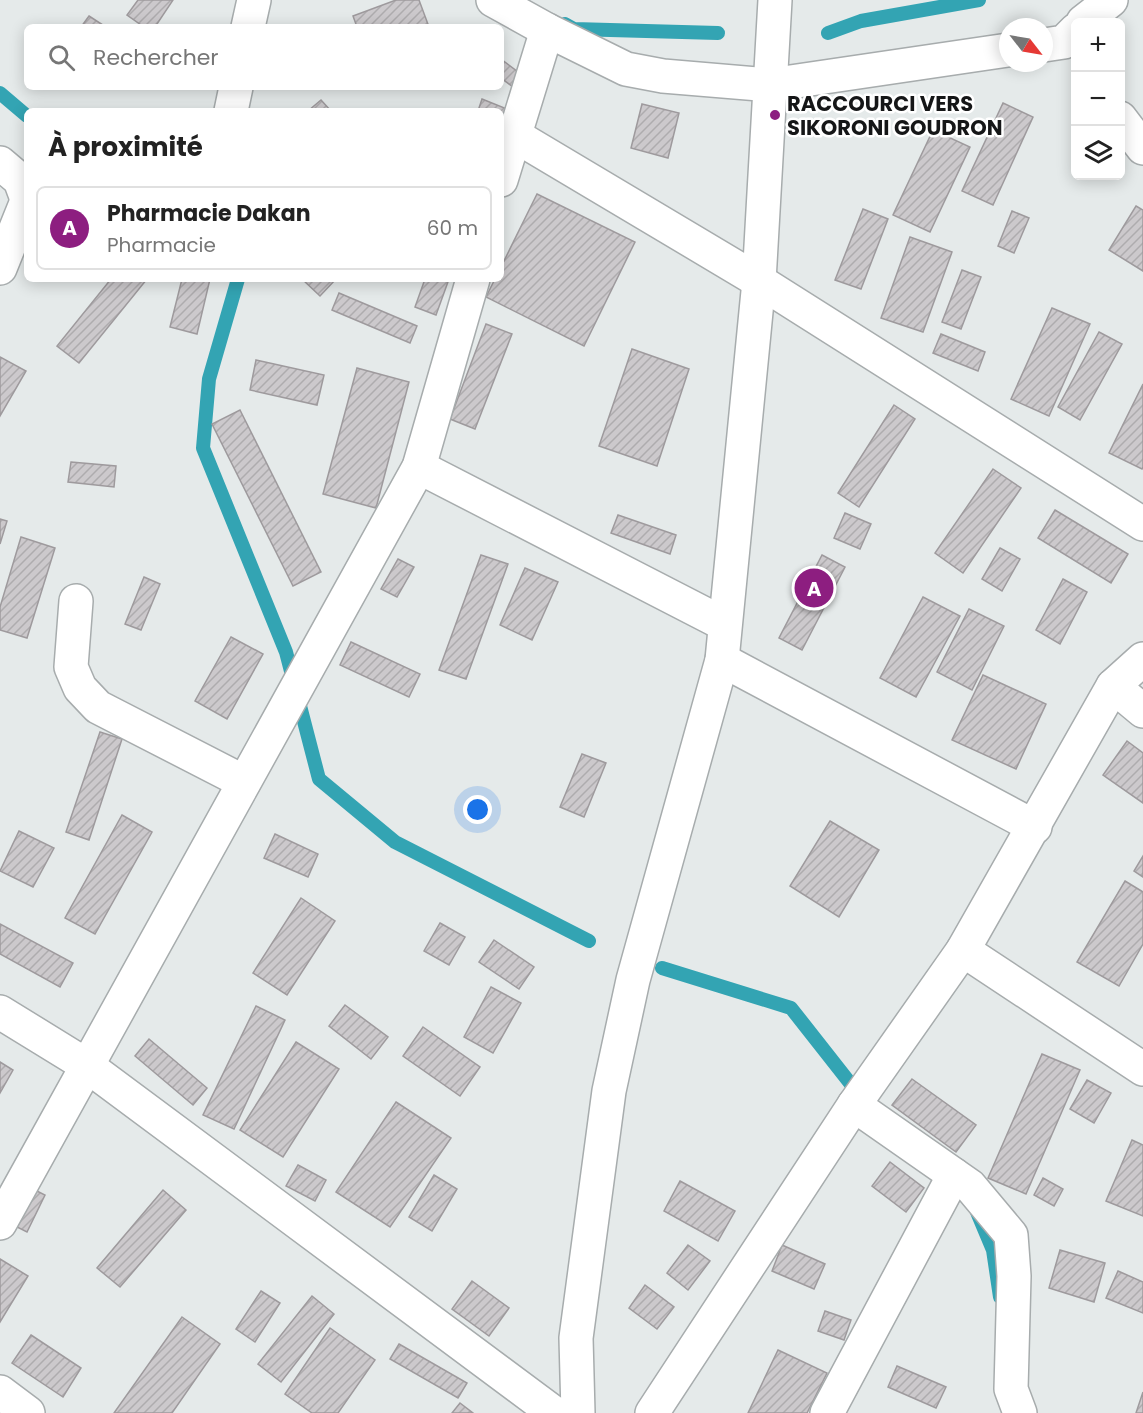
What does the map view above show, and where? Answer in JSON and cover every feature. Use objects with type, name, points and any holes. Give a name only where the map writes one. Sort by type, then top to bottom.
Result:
[{"type":"street","points":[[249,24],[254,0]]},
{"type":"street","points":[[492,0],[626,69],[663,76],[770,85],[999,51]]},
{"type":"street","points":[[578,1413],[576,1338],[609,1091],[633,980],[722,660],[759,281],[775,0]]},
{"type":"street","points":[[1068,40],[1110,0]]},
{"type":"street","points":[[504,170],[547,30]]},
{"type":"street","points":[[232,108],[235,90]]},
{"type":"street","points":[[1125,125],[1143,148]]},
{"type":"street","points":[[514,135],[759,281],[1143,524]]},
{"type":"street","points":[[0,163],[20,180],[24,191]]},
{"type":"street","points":[[0,268],[24,208]]},
{"type":"street","points":[[0,1223],[419,467],[472,282]]},
{"type":"street","points":[[419,467],[724,624]]},
{"type":"street","points":[[76,601],[71,667],[80,688],[98,707],[244,782]]},
{"type":"street","points":[[652,1413],[854,1105],[963,950],[1035,827],[1113,686],[1143,659]]},
{"type":"street","points":[[722,660],[1035,827]]},
{"type":"street","points":[[1113,686],[1143,711]]},
{"type":"street","points":[[963,950],[1143,1069]]},
{"type":"street","points":[[0,1012],[86,1065],[554,1413]]},
{"type":"street","points":[[854,1105],[969,1186],[1011,1235],[1014,1276],[1011,1389],[1020,1413]]},
{"type":"street","points":[[827,1413],[954,1175]]},
{"type":"street","points":[[0,1392],[28,1413]]},
{"type":"building","points":[[138,0],[173,0],[157,24],[140,24],[127,15]]},
{"type":"building","points":[[396,0],[419,0],[428,24],[356,24],[353,16]]},
{"type":"building","points":[[89,16],[101,24],[83,24]]},
{"type":"building","points":[[504,61],[522,75],[513,87],[504,80]]},
{"type":"building","points":[[482,99],[512,111],[504,128],[504,108],[479,108]]},
{"type":"building","points":[[321,100],[328,108],[312,108]]},
{"type":"building","points":[[1003,103],[1033,117],[993,205],[962,191]]},
{"type":"building","points":[[642,104],[679,113],[668,158],[631,148]]},
{"type":"building","points":[[933,130],[970,147],[930,232],[893,215]]},
{"type":"building","points":[[537,194],[635,242],[584,346],[486,297],[494,282],[504,282],[504,261]]},
{"type":"building","points":[[1136,206],[1143,210],[1143,271],[1109,250]]},
{"type":"building","points":[[863,209],[888,219],[861,289],[835,280]]},
{"type":"building","points":[[1012,211],[1029,218],[1014,253],[998,246]]},
{"type":"building","points":[[910,237],[952,252],[923,332],[881,318]]},
{"type":"building","points":[[962,270],[981,277],[961,329],[942,322]]},
{"type":"building","points":[[109,282],[145,282],[79,363],[57,346]]},
{"type":"building","points":[[181,282],[209,282],[197,334],[170,327]]},
{"type":"building","points":[[305,282],[333,282],[320,296]]},
{"type":"building","points":[[424,282],[448,282],[436,315],[415,307]]},
{"type":"building","points":[[339,293],[417,326],[410,343],[332,310]]},
{"type":"building","points":[[1052,308],[1090,324],[1049,416],[1011,399]]},
{"type":"building","points":[[486,324],[512,334],[475,429],[450,419]]},
{"type":"building","points":[[1099,332],[1122,344],[1080,420],[1058,407]]},
{"type":"building","points":[[941,334],[985,352],[978,371],[933,353]]},
{"type":"building","points":[[632,349],[689,369],[657,466],[599,446]]},
{"type":"building","points":[[0,357],[26,371],[0,416]]},
{"type":"building","points":[[256,360],[324,375],[317,405],[250,390]]},
{"type":"building","points":[[357,368],[409,382],[376,508],[323,494]]},
{"type":"building","points":[[1143,384],[1143,467],[1142,469],[1109,453]]},
{"type":"building","points":[[894,405],[915,419],[859,507],[838,493]]},
{"type":"building","points":[[240,410],[321,572],[293,586],[212,424]]},
{"type":"building","points":[[71,462],[116,466],[114,487],[68,482]]},
{"type":"building","points":[[993,469],[1021,488],[963,573],[935,553]]},
{"type":"building","points":[[1055,510],[1128,554],[1111,583],[1038,538]]},
{"type":"building","points":[[845,513],[871,524],[860,549],[834,538]]},
{"type":"building","points":[[618,515],[676,535],[670,554],[611,533]]},
{"type":"building","points":[[0,519],[7,521],[0,544]]},
{"type":"building","points":[[21,537],[55,548],[27,638],[0,630],[0,607]]},
{"type":"building","points":[[1000,548],[1020,559],[1002,591],[982,579]]},
{"type":"building","points":[[481,555],[508,564],[466,679],[439,670]]},
{"type":"building","points":[[822,555],[845,567],[802,650],[779,638]]},
{"type":"building","points":[[398,559],[414,567],[397,597],[381,589]]},
{"type":"building","points":[[525,568],[558,582],[532,640],[500,625]]},
{"type":"building","points":[[144,577],[160,584],[141,630],[125,624]]},
{"type":"building","points":[[1063,579],[1087,592],[1060,644],[1036,630]]},
{"type":"building","points":[[923,597],[960,616],[916,697],[880,678]]},
{"type":"building","points":[[969,609],[1004,626],[972,690],[937,672]]},
{"type":"building","points":[[231,637],[263,654],[227,719],[195,701]]},
{"type":"building","points":[[351,642],[420,674],[409,697],[340,665]]},
{"type":"building","points":[[983,675],[1046,704],[1016,769],[952,740]]},
{"type":"building","points":[[100,732],[122,739],[89,840],[66,832]]},
{"type":"building","points":[[1127,741],[1143,753],[1143,803],[1103,775]]},
{"type":"building","points":[[582,754],[606,763],[584,817],[560,807]]},
{"type":"building","points":[[122,815],[152,832],[95,934],[65,918]]},
{"type":"building","points":[[830,821],[879,850],[839,917],[790,886]]},
{"type":"building","points":[[19,831],[54,848],[33,887],[0,871]]},
{"type":"building","points":[[275,834],[318,854],[308,877],[264,858]]},
{"type":"building","points":[[1143,856],[1143,877],[1134,871]]},
{"type":"building","points":[[1125,881],[1143,892],[1143,944],[1119,986],[1077,962]]},
{"type":"building","points":[[301,898],[335,921],[287,995],[253,973]]},
{"type":"building","points":[[440,923],[465,937],[449,965],[424,951]]},
{"type":"building","points":[[0,924],[73,963],[60,987],[0,954]]},
{"type":"building","points":[[494,940],[534,967],[519,989],[479,962]]},
{"type":"building","points":[[491,987],[521,1003],[493,1053],[464,1037]]},
{"type":"building","points":[[345,1005],[388,1037],[371,1059],[329,1026]]},
{"type":"building","points":[[256,1006],[285,1020],[234,1129],[203,1115]]},
{"type":"building","points":[[423,1027],[480,1067],[460,1096],[403,1056]]},
{"type":"building","points":[[149,1039],[207,1088],[193,1105],[135,1056]]},
{"type":"building","points":[[296,1042],[339,1069],[283,1157],[240,1130]]},
{"type":"building","points":[[1042,1054],[1080,1070],[1026,1194],[988,1178]]},
{"type":"building","points":[[0,1062],[13,1070],[0,1093]]},
{"type":"building","points":[[912,1079],[976,1125],[956,1152],[892,1105]]},
{"type":"building","points":[[1087,1080],[1111,1093],[1094,1123],[1070,1109]]},
{"type":"building","points":[[396,1102],[451,1138],[390,1227],[336,1192]]},
{"type":"building","points":[[1132,1140],[1143,1145],[1143,1216],[1106,1201]]},
{"type":"building","points":[[890,1162],[924,1188],[906,1212],[872,1186]]},
{"type":"building","points":[[298,1165],[326,1180],[315,1201],[286,1186]]},
{"type":"building","points":[[434,1175],[457,1189],[432,1231],[409,1217]]},
{"type":"building","points":[[1043,1178],[1063,1189],[1054,1206],[1034,1195]]},
{"type":"building","points":[[680,1181],[735,1211],[718,1241],[664,1211]]},
{"type":"building","points":[[31,1188],[45,1195],[27,1232],[13,1225]]},
{"type":"building","points":[[163,1190],[186,1210],[120,1287],[97,1268]]},
{"type":"building","points":[[688,1245],[710,1261],[688,1290],[667,1273]]},
{"type":"building","points":[[782,1245],[825,1264],[814,1289],[772,1271]]},
{"type":"building","points":[[1060,1250],[1105,1263],[1094,1302],[1049,1288]]},
{"type":"building","points":[[0,1259],[28,1276],[0,1322]]},
{"type":"building","points":[[1118,1271],[1143,1282],[1143,1313],[1106,1298]]},
{"type":"building","points":[[472,1281],[509,1308],[489,1336],[452,1309]]},
{"type":"building","points":[[645,1285],[674,1307],[657,1329],[629,1308]]},
{"type":"building","points":[[261,1291],[280,1303],[255,1342],[236,1329]]},
{"type":"building","points":[[312,1296],[334,1314],[281,1382],[258,1364]]},
{"type":"building","points":[[825,1311],[851,1320],[844,1340],[818,1331]]},
{"type":"building","points":[[182,1317],[220,1344],[172,1413],[114,1413]]},
{"type":"building","points":[[330,1328],[375,1360],[338,1413],[312,1413],[285,1394]]},
{"type":"building","points":[[31,1335],[81,1368],[63,1397],[12,1363]]},
{"type":"building","points":[[399,1344],[467,1383],[458,1398],[390,1359]]},
{"type":"building","points":[[778,1350],[827,1373],[807,1413],[748,1413]]},
{"type":"building","points":[[897,1366],[946,1387],[936,1408],[888,1387]]},
{"type":"building","points":[[1143,1392],[1143,1413],[1136,1413]]},
{"type":"building","points":[[460,1403],[473,1413],[452,1413]]},
{"type":"waterway","points":[[828,33],[861,21],[979,0]]},
{"type":"waterway","points":[[565,24],[574,29],[718,33]]},
{"type":"waterway","points":[[0,93],[24,113]]},
{"type":"waterway","points":[[237,282],[209,379],[203,448],[286,652],[319,779],[395,842],[589,941]]},
{"type":"waterway","points":[[662,968],[791,1008],[861,1097]]},
{"type":"waterway","points":[[977,1212],[993,1250],[1000,1297]]},
{"type":"place","name":"RACCOURCI VERS SIKORONI GOUDRON","points":[[775,115]]},
{"type":"place","name":"Pharmacie Dakan","points":[[814,588]]}]
